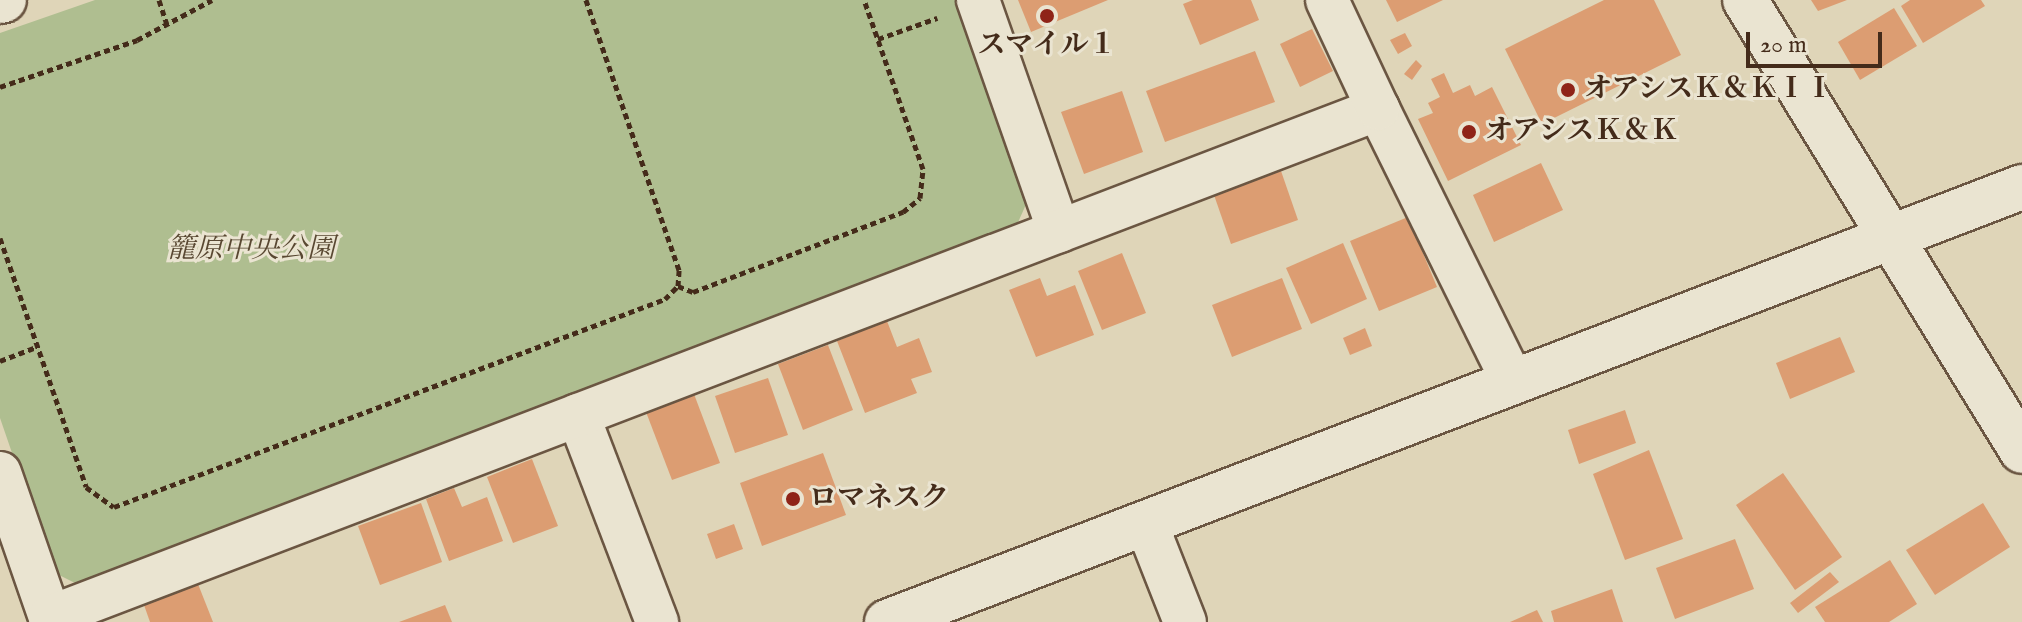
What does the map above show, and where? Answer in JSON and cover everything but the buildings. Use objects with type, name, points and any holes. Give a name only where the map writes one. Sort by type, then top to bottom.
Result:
[{"type":"street","points":[[1327,0],[1513,382]]},
{"type":"street","points":[[1745,0],[2022,451]]},
{"type":"street","points":[[979,1],[1059,231]]},
{"type":"street","points":[[0,473],[43,619],[1378,109]]},
{"type":"street","points":[[887,622],[2022,187]]},
{"type":"street","points":[[578,415],[657,622]]},
{"type":"street","points":[[1146,523],[1185,622]]},
{"type":"path","points":[[159,0],[167,24]]},
{"type":"path","points":[[0,87],[167,24],[212,0]]},
{"type":"path","points":[[0,238],[86,487],[114,507],[665,299],[678,286],[679,270],[586,0]]},
{"type":"path","points":[[678,286],[693,292],[903,212],[920,198],[923,169],[864,0]]},
{"type":"path","points":[[878,39],[979,1]]},
{"type":"path","points":[[0,361],[37,347]]},
{"type":"green space","name":"籠原中央公園","points":[[95,0],[956,0],[1027,202],[1016,227],[77,584],[53,572],[0,418],[0,33]]},
{"type":"place","name":"スマイル１","points":[[1047,16]]},
{"type":"place","name":"オアシスＫ＆ＫＩＩ","points":[[1568,90]]},
{"type":"place","name":"オアシスＫ＆Ｋ","points":[[1469,132]]},
{"type":"place","name":"ロマネスク","points":[[793,499]]}]
